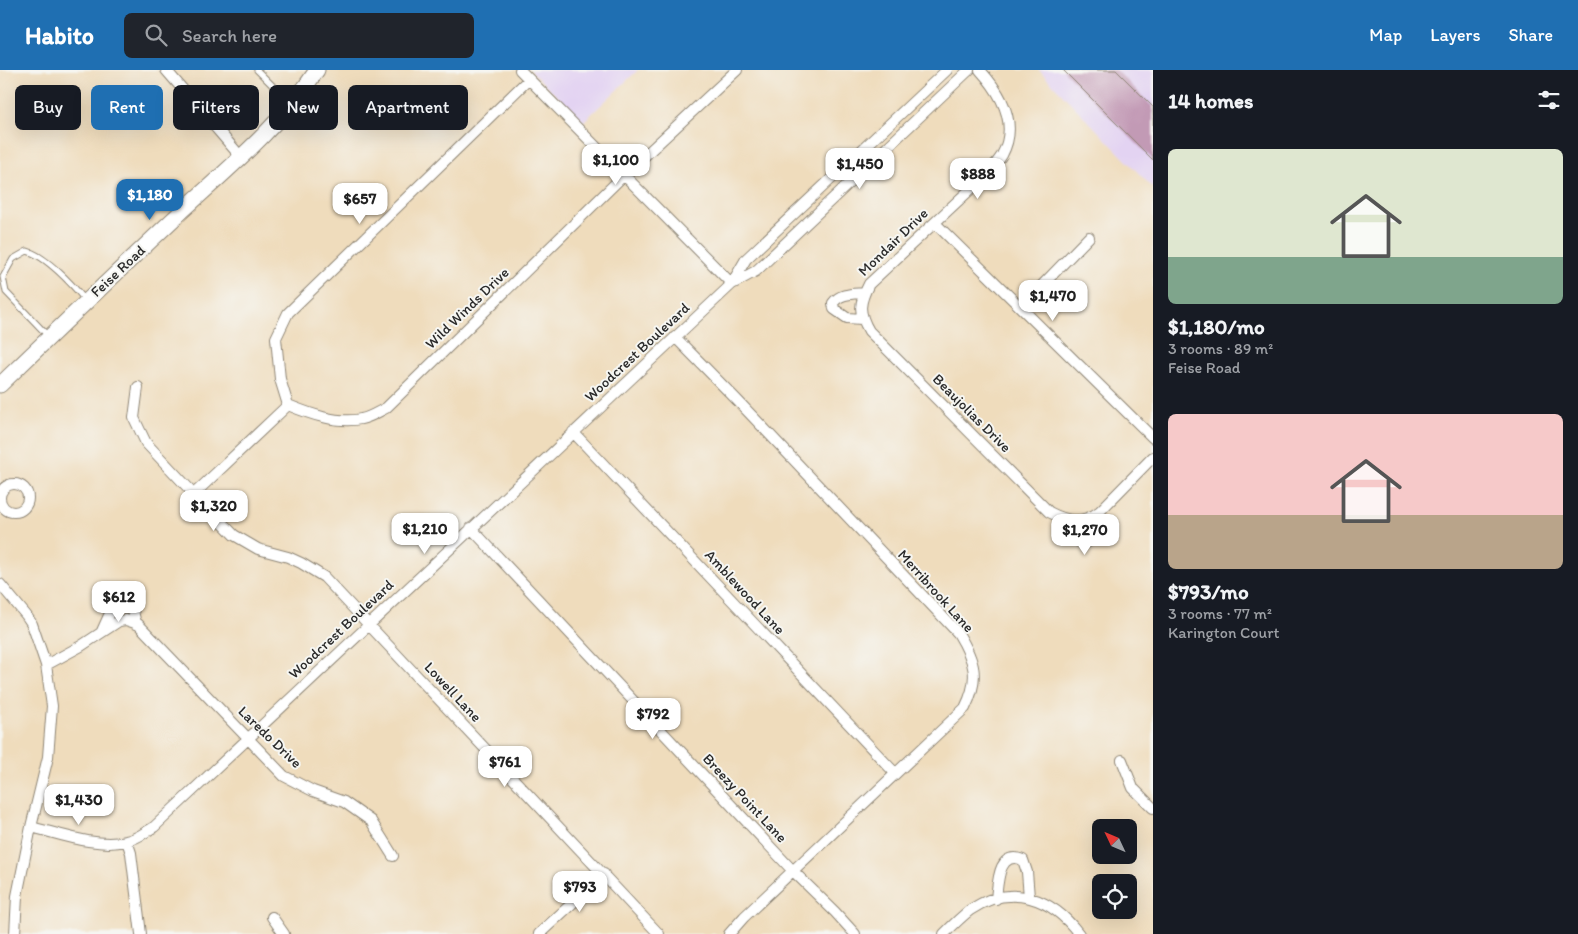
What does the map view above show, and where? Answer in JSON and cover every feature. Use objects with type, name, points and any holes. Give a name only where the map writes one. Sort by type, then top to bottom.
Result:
[{"type":"main road","name":"Feise Road","points":[[307,85],[318,70]]},
{"type":"main road","name":"Feise Road","points":[[0,385],[86,301],[269,130]]},
{"type":"street","points":[[166,70],[240,157]]},
{"type":"street","points":[[520,70],[732,284]]},
{"type":"street","name":"Wild Winds Drive","points":[[288,405],[310,414],[345,420],[362,419],[386,408],[624,176],[737,70]]},
{"type":"street","name":"Woodcrest Boulevard","points":[[732,284],[746,259],[947,70]]},
{"type":"street","name":"Woodcrest Boulevard","points":[[31,827],[90,842],[108,844],[138,837],[154,827],[732,284],[756,271],[969,70]]},
{"type":"street","name":"Mondair Drive","points":[[862,319],[860,306],[864,293],[870,284],[990,171],[1002,154],[1008,133],[1007,112],[997,91],[980,70]]},
{"type":"street","points":[[194,494],[288,405],[280,379],[276,338],[288,313],[529,79]]},
{"type":"street","points":[[935,222],[1153,438]]},
{"type":"street","points":[[1020,307],[1089,237]]},
{"type":"street","points":[[862,319],[847,318],[834,309],[833,304],[836,299],[846,294],[864,293]]},
{"type":"street","name":"Beaujolias Drive","points":[[862,319],[869,332],[1049,512],[1063,520],[1067,520]]},
{"type":"street","name":"Merribrook Lane","points":[[675,337],[958,633],[970,653],[975,677],[974,687],[965,708],[744,917],[729,934]]},
{"type":"street","name":"Lowell Lane","points":[[138,387],[134,418],[146,443],[194,494],[234,535],[258,549],[302,563],[324,577],[659,934]]},
{"type":"street","name":"Amblewood Lane","points":[[573,432],[895,773]]},
{"type":"street","points":[[1093,516],[1094,528],[1088,542],[1084,543],[1074,538],[1069,531],[1067,520],[1090,518],[1100,511],[1153,457]]},
{"type":"street","name":"Breezy Point Lane","points":[[471,528],[793,871],[855,934]]},
{"type":"street","points":[[0,584],[29,620],[46,665],[52,706],[48,757],[17,896],[15,934]]},
{"type":"street","name":"Laredo Drive","points":[[102,631],[111,611],[120,606],[127,607],[133,611],[136,624]]},
{"type":"street","name":"Laredo Drive","points":[[46,665],[119,622],[126,620],[136,624],[191,678],[284,776],[313,791],[344,802],[371,821],[393,856]]},
{"type":"street","points":[[1122,760],[1133,788],[1153,808]]},
{"type":"street","points":[[127,841],[131,853],[141,934]]},
{"type":"street","points":[[996,898],[1003,864],[1008,859],[1017,858],[1023,860],[1027,872],[1029,898]]},
{"type":"street","points":[[539,934],[604,874]]},
{"type":"street","points":[[944,934],[969,911],[996,898],[1005,896],[1029,898],[1053,907],[1063,915],[1079,934]]},
{"type":"street","points":[[272,917],[284,934]]},
{"type":"lane","points":[[257,70],[272,85]]},
{"type":"lane","points":[[49,337],[6,292],[3,277],[13,259],[27,251],[35,253],[86,301]]},
{"type":"shaded area","points":[[530,70],[638,70],[583,122]]},
{"type":"shaded area","points":[[1039,70],[1153,70],[1153,188]]},
{"type":"building","points":[[1063,70],[1116,70],[1153,107],[1153,160]]}]
